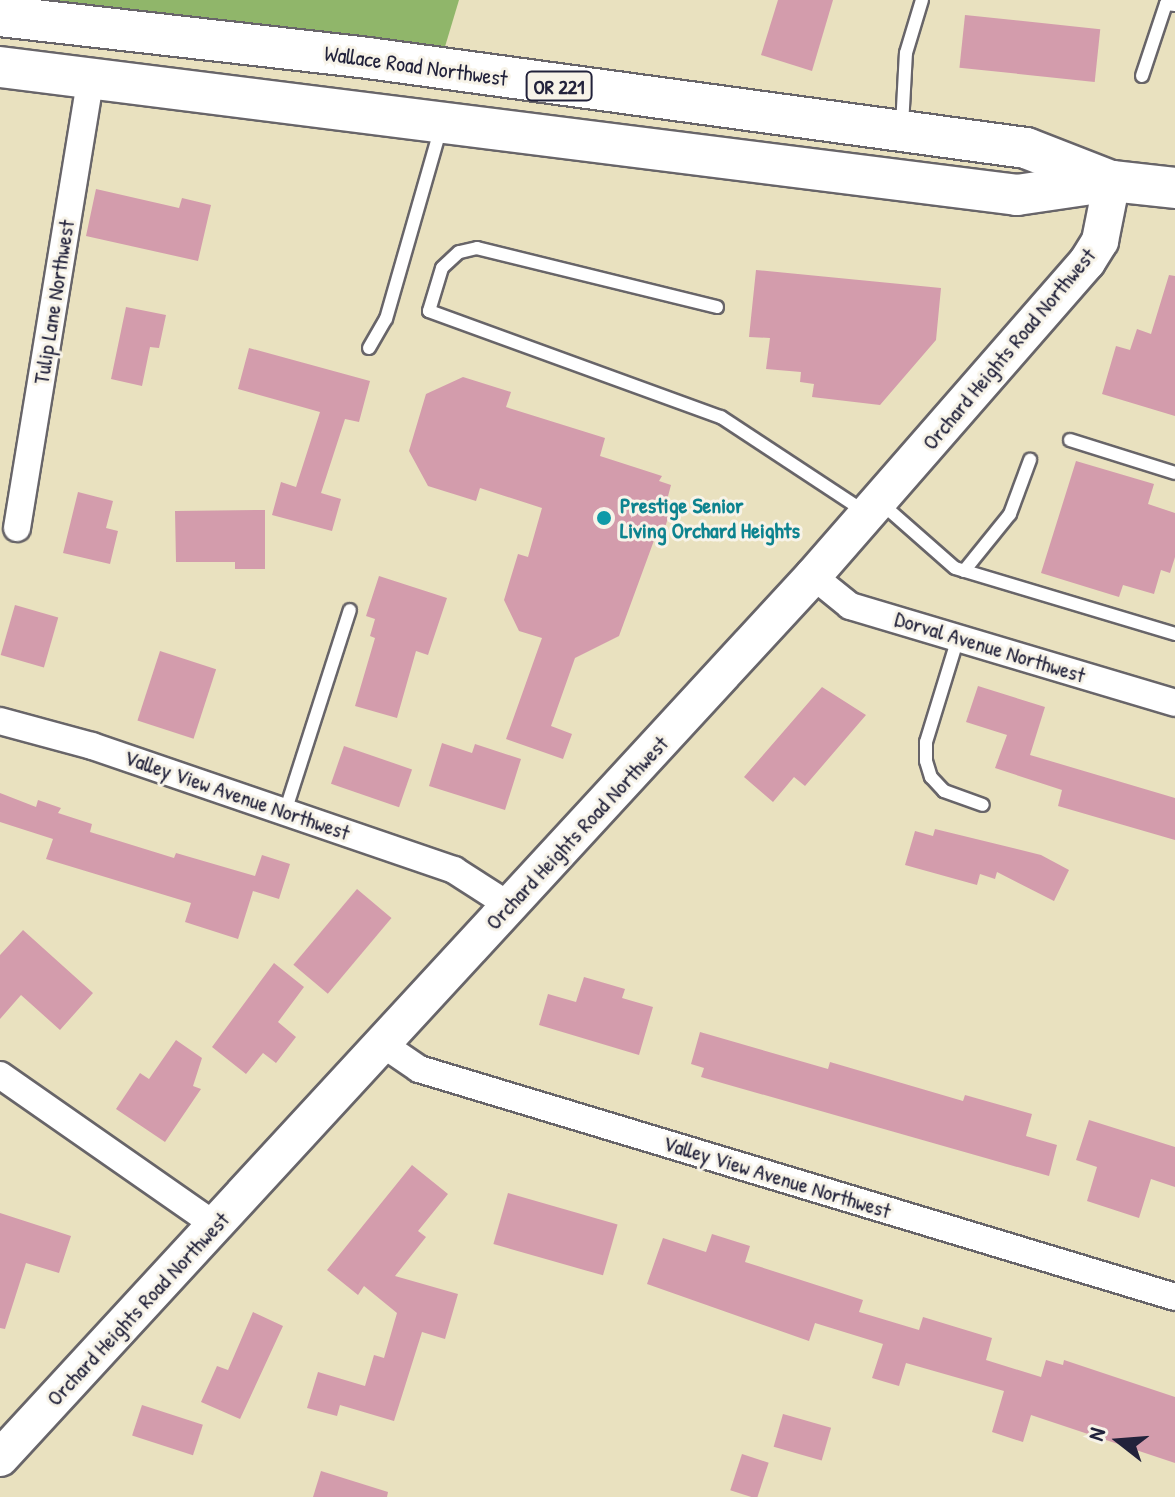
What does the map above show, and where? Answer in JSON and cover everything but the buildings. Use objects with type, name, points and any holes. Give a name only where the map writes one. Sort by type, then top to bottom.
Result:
[{"type":"main road","name":"Wallace Road Northwest","points":[[0,16],[368,58],[1026,148],[1112,181],[1175,188]]},
{"type":"main road","name":"Wallace Road Northwest","points":[[0,67],[443,120],[1017,195],[1112,181]]},
{"type":"main road","name":"Orchard Heights Road Northwest","points":[[0,1458],[384,1045],[813,576],[1087,262],[1100,241],[1112,181]]},
{"type":"street","name":"Tulip Lane Northwest","points":[[17,528],[91,76]]},
{"type":"street","name":"Dorval Avenue Northwest","points":[[813,576],[850,606],[1175,703]]},
{"type":"street","name":"Valley View Avenue Northwest","points":[[0,721],[92,746],[454,870],[510,906]]},
{"type":"street","name":"Valley View Avenue Northwest","points":[[384,1045],[419,1069],[1175,1297]]},
{"type":"street","points":[[0,1075],[215,1225]]},
{"type":"lane","points":[[902,130],[902,77],[922,0]]},
{"type":"lane","points":[[1142,76],[1166,4],[1175,5]]},
{"type":"lane","points":[[369,348],[386,319],[443,120]]},
{"type":"lane","points":[[717,307],[477,248],[459,252],[442,268],[429,311],[721,417],[873,507],[964,571],[1175,634]]},
{"type":"lane","points":[[1070,440],[1175,473]]},
{"type":"lane","points":[[964,571],[1010,514],[1030,460]]},
{"type":"lane","points":[[285,812],[350,610]]},
{"type":"lane","points":[[958,638],[926,742],[926,761],[931,777],[944,791],[983,805]]},
{"type":"green space","points":[[0,0],[459,0],[441,60]]},
{"type":"place","name":"Prestige Senior Living Orchard Heights","points":[[604,518]]}]
